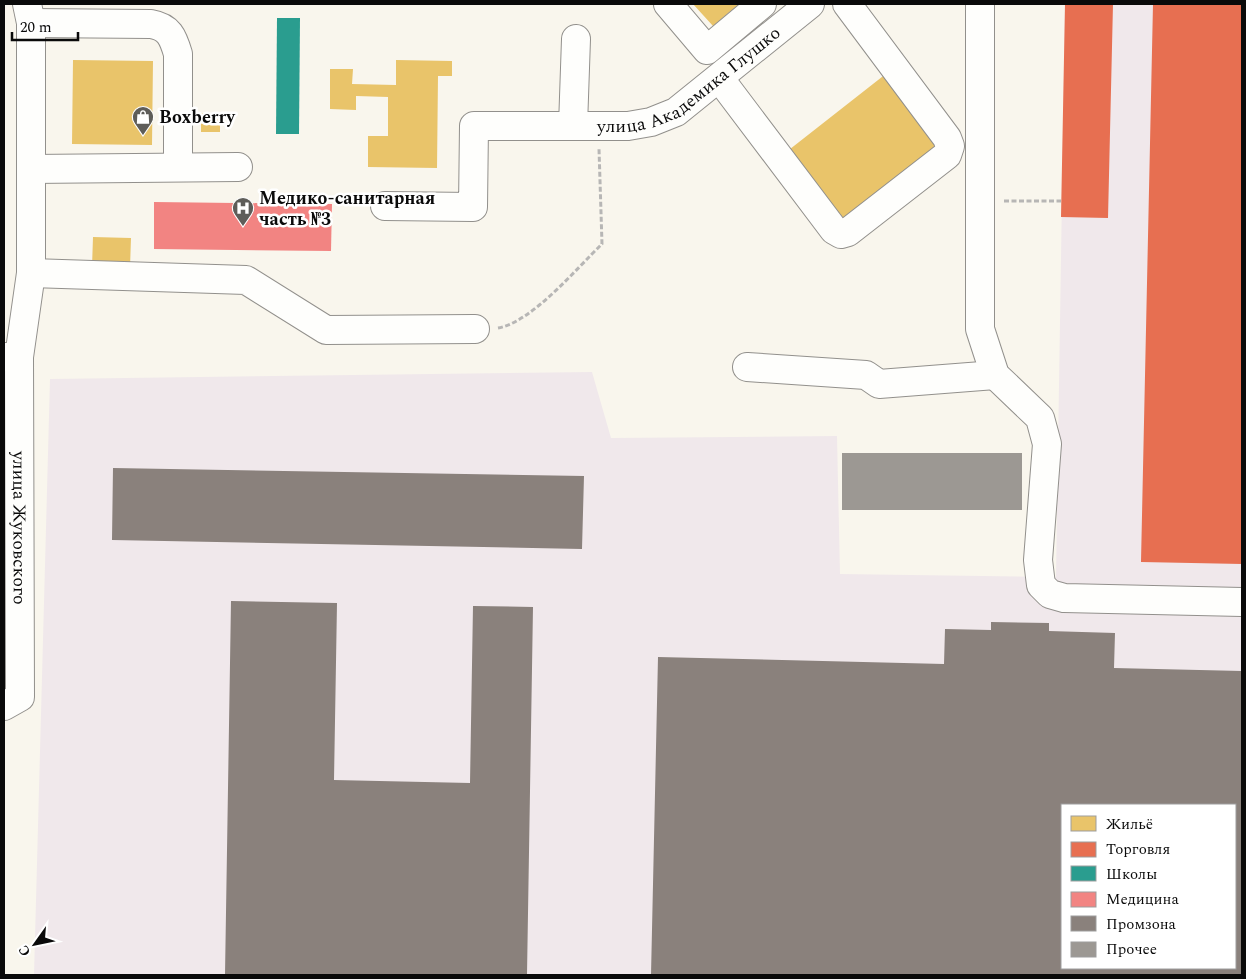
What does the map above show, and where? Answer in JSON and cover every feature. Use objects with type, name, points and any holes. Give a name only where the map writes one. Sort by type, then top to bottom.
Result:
[{"type":"street","points":[[668,4],[707,50],[762,4]]},
{"type":"street","name":"улица Академика Глушко","points":[[385,206],[473,208],[474,126],[628,126],[651,122],[676,112],[720,79],[810,4]]},
{"type":"street","points":[[720,79],[834,230],[841,234],[848,232],[947,155],[950,146],[947,138],[847,4]]},
{"type":"street","points":[[980,4],[980,329],[995,374],[1040,418],[1047,444],[1038,560],[1041,585],[1050,594],[1064,598],[1242,602]]},
{"type":"street","points":[[11,357],[31,273],[29,13],[151,24],[162,26],[173,36],[178,54],[178,167]]},
{"type":"street","points":[[575,126],[576,39]]},
{"type":"street","points":[[31,169],[238,167]]},
{"type":"street","points":[[31,273],[246,280],[326,330],[475,329]]},
{"type":"street","name":"улица Жуковского","points":[[4,706],[20,697],[11,357]]},
{"type":"street","points":[[747,367],[866,374],[879,384],[995,374]]},
{"type":"path","points":[[475,329],[507,326],[529,315],[602,244],[575,126]]},
{"type":"path","points":[[980,201],[1061,201]]},
{"type":"shaded area","points":[[1065,4],[1242,4],[1242,975],[34,975],[50,379],[592,372],[611,438],[837,436],[840,574],[1056,577]]},
{"type":"building: Жильё","points":[[693,4],[739,4],[713,26]]},
{"type":"building: Жильё","points":[[73,60],[153,61],[152,145],[72,144]]},
{"type":"building: Жильё","points":[[396,60],[452,61],[452,76],[438,76],[437,168],[368,167],[368,136],[388,136],[388,97],[356,96],[356,110],[330,109],[330,69],[353,69],[352,84],[396,85]]},
{"type":"building: Жильё","points":[[887,73],[943,145],[841,225],[785,153]]},
{"type":"building: Жильё","points":[[201,113],[220,113],[220,132],[201,132]]},
{"type":"building: Жильё","points":[[93,237],[131,238],[130,268],[92,267]]},
{"type":"building: Торговля","points":[[1065,4],[1113,4],[1108,218],[1061,217]]},
{"type":"building: Торговля","points":[[1153,4],[1242,4],[1242,564],[1141,562]]},
{"type":"building: Школы","points":[[277,18],[300,18],[299,134],[276,134]]},
{"type":"building: Медицина","name":"Медико-санитарная часть №3","points":[[154,202],[332,204],[331,251],[154,249]]},
{"type":"building: Промзона","points":[[113,468],[584,476],[582,549],[112,540]]},
{"type":"building: Промзона","points":[[231,601],[337,603],[334,780],[470,783],[473,606],[533,607],[527,975],[225,975]]},
{"type":"building: Промзона","points":[[991,622],[1049,623],[1049,631],[1115,633],[1114,668],[1242,671],[1242,975],[651,975],[658,657],[944,664],[945,629],[991,630]]},
{"type":"building: Прочее","points":[[842,453],[1022,453],[1022,510],[842,510]]},
{"type":"place","name":"Boxberry","points":[[143,136]]},
{"type":"place","name":"Медико-санитарная часть №3","points":[[243,227]]}]
